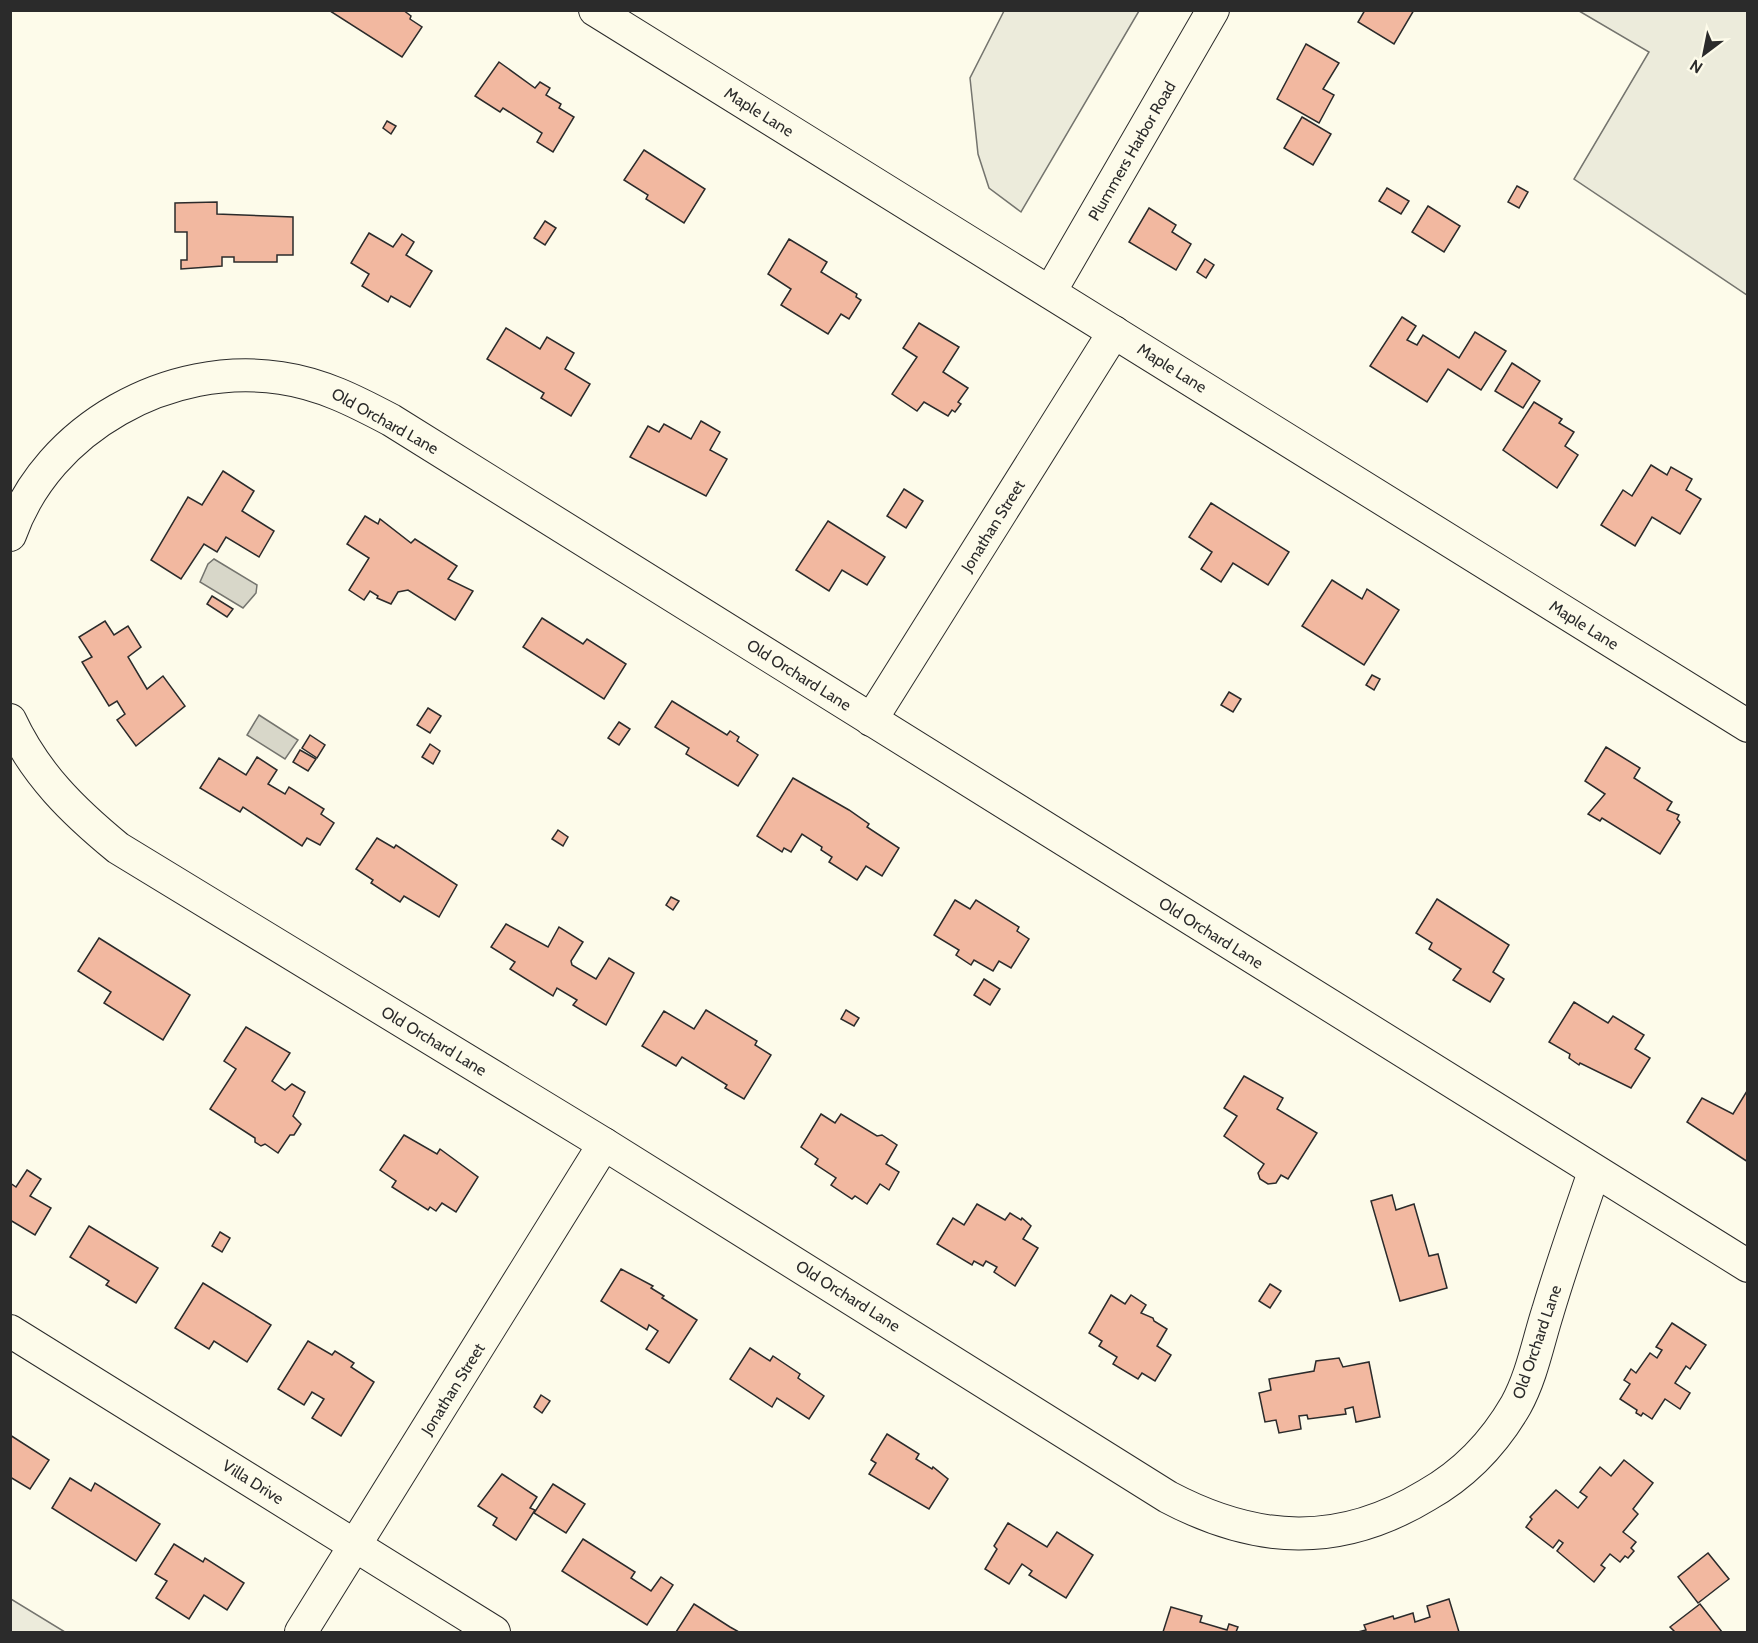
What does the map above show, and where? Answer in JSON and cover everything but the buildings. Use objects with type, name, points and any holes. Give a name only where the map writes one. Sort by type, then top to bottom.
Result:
[{"type":"street","name":"Maple Lane","points":[[595,10],[1748,726]]},
{"type":"street","name":"Plummers Harbor Road","points":[[1050,292],[1213,10]]},
{"type":"street","name":"Jonathan Street","points":[[871,720],[1114,332]]},
{"type":"street","name":"Old Orchard Lane","points":[[10,535],[26,501],[59,456],[99,420],[148,394],[200,378],[252,375],[304,382],[326,388],[391,420],[1748,1266]]},
{"type":"street","name":"Old Orchard Lane","points":[[10,720],[34,764],[54,790],[67,805],[118,848],[604,1144],[1168,1497],[1220,1521],[1272,1532],[1346,1530],[1392,1515],[1459,1474],[1488,1444],[1516,1405],[1527,1381],[1594,1172]]},
{"type":"street","name":"Jonathan Street","points":[[301,1632],[604,1144]]},
{"type":"street","name":"Villa Drive","points":[[10,1332],[494,1632]]},
{"type":"shaded area","points":[[1004,11],[1139,11],[1021,212],[989,188],[978,154],[970,78]]},
{"type":"shaded area","points":[[1579,11],[1747,11],[1747,295],[1574,179],[1649,52]]},
{"type":"shaded area","points":[[214,559],[257,585],[256,593],[243,608],[200,582],[208,564]]},
{"type":"shaded area","points":[[259,715],[298,740],[285,759],[247,735]]},
{"type":"shaded area","points":[[11,1599],[65,1632],[11,1632]]}]
